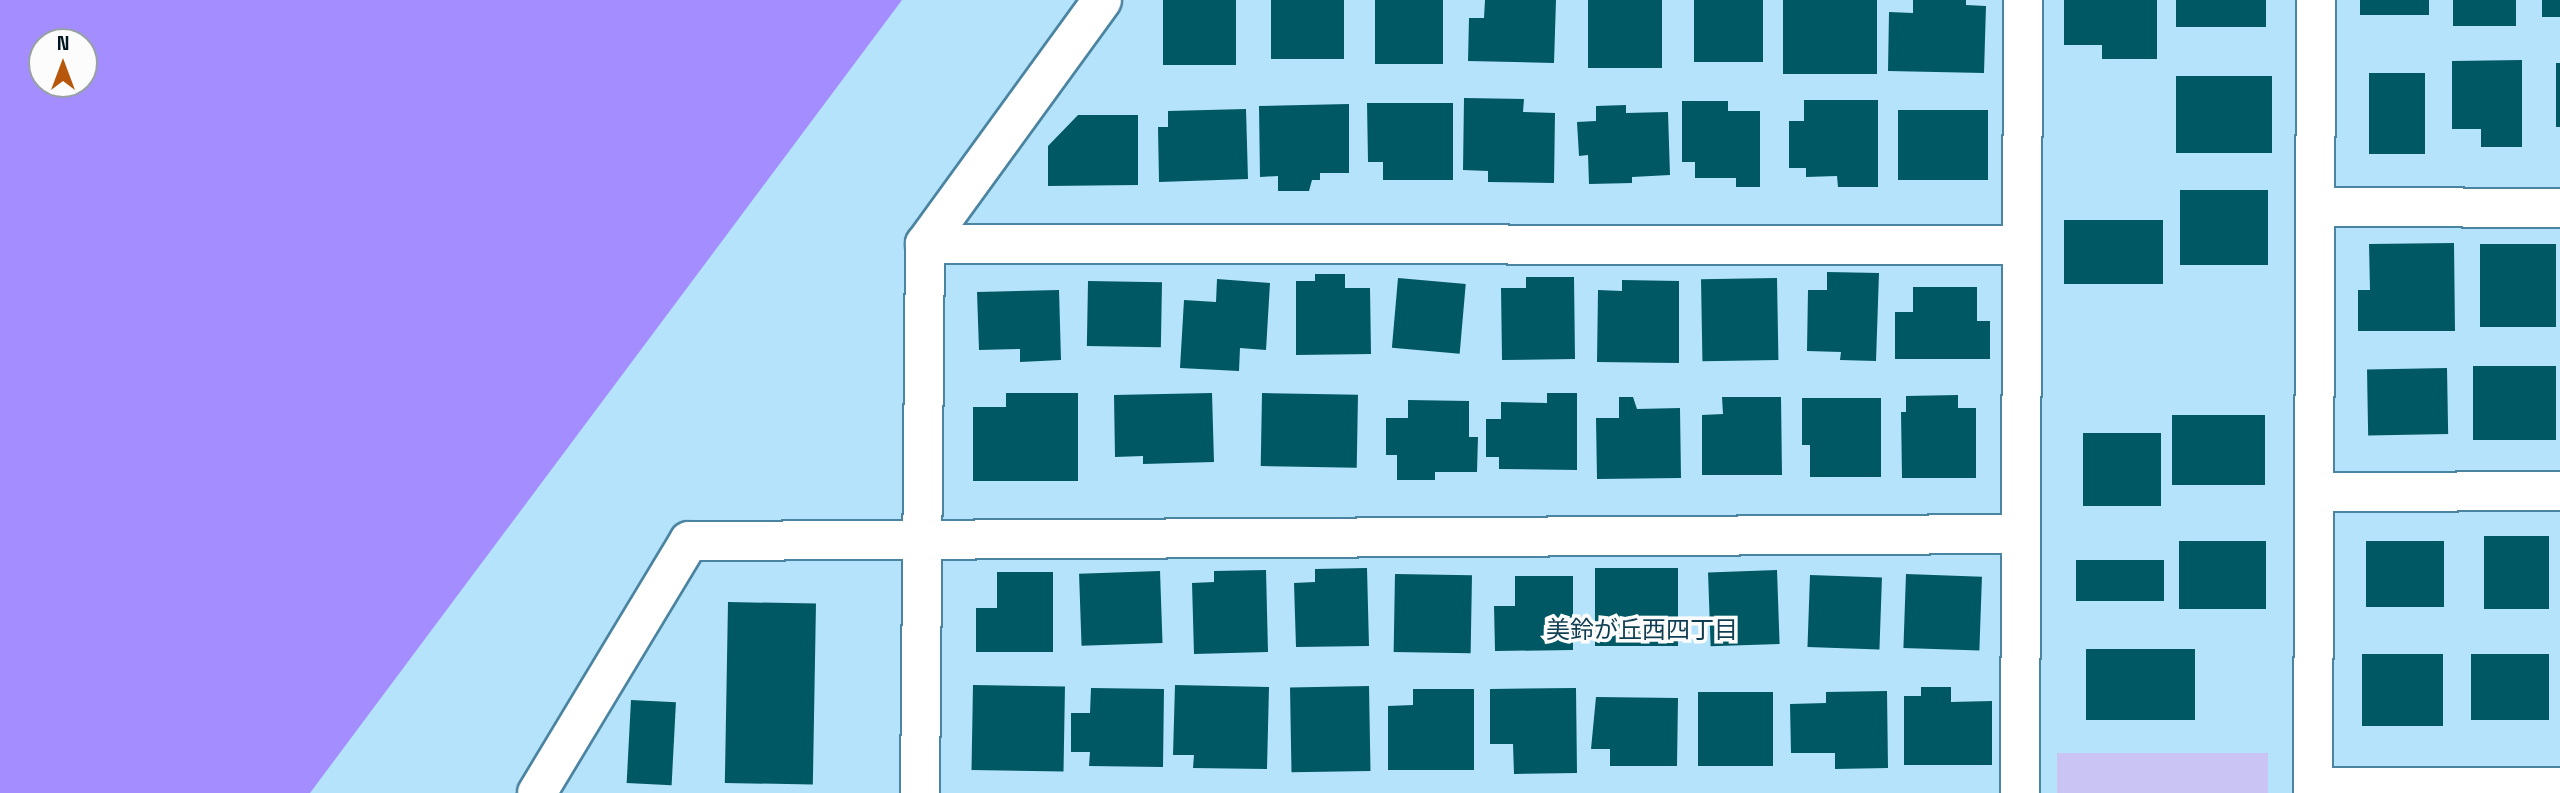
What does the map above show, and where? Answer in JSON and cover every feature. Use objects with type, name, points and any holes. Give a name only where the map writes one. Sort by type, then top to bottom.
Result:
[{"type":"street","points":[[920,793],[925,244],[1102,0]]},
{"type":"street","points":[[2020,793],[2023,0]]},
{"type":"street","points":[[2316,0],[2313,790],[2560,787]]},
{"type":"street","points":[[2317,207],[2560,208]]},
{"type":"street","points":[[925,244],[2022,245]]},
{"type":"street","points":[[2316,492],[2560,491]]},
{"type":"street","points":[[537,793],[689,541],[2020,534]]},
{"type":"shaded area","points":[[0,0],[902,0],[310,793],[0,793]]},
{"type":"shaded area","points":[[2057,753],[2268,753],[2268,793],[2057,793]]},
{"type":"building","points":[[1163,0],[1236,0],[1236,65],[1163,65]]},
{"type":"building","points":[[1271,0],[1344,0],[1344,59],[1271,59]]},
{"type":"building","points":[[1375,0],[1443,0],[1443,64],[1375,64]]},
{"type":"building","points":[[1485,0],[1556,0],[1554,63],[1468,61],[1469,18],[1484,18]]},
{"type":"building","points":[[1588,0],[1662,0],[1662,68],[1588,68]]},
{"type":"building","points":[[1694,0],[1763,0],[1763,62],[1694,62]]},
{"type":"building","points":[[1783,0],[1877,0],[1877,74],[1783,74]]},
{"type":"building","points":[[1913,0],[1966,0],[1966,5],[1986,6],[1984,73],[1888,71],[1889,12],[1913,13]]},
{"type":"building","points":[[2064,0],[2157,0],[2157,59],[2102,59],[2102,45],[2064,45]]},
{"type":"building","points":[[2176,0],[2266,0],[2266,27],[2176,27]]},
{"type":"building","points":[[2360,0],[2429,0],[2429,15],[2360,15]]},
{"type":"building","points":[[2453,0],[2516,0],[2516,26],[2453,26]]},
{"type":"building","points":[[2542,0],[2560,0],[2560,17],[2542,17]]},
{"type":"building","points":[[2522,60],[2522,147],[2481,147],[2481,129],[2452,129],[2452,61]]},
{"type":"building","points":[[2556,63],[2560,63],[2560,127],[2556,127]]},
{"type":"building","points":[[2369,73],[2425,73],[2425,154],[2369,154]]},
{"type":"building","points":[[2176,76],[2272,76],[2272,153],[2176,153]]},
{"type":"building","points":[[1464,98],[1524,99],[1523,112],[1555,113],[1554,183],[1488,182],[1488,171],[1463,170]]},
{"type":"building","points":[[1804,100],[1878,100],[1878,187],[1838,187],[1837,176],[1806,177],[1806,168],[1789,168],[1789,121],[1804,121]]},
{"type":"building","points":[[1682,101],[1728,101],[1728,111],[1760,111],[1760,187],[1736,187],[1736,178],[1695,178],[1695,162],[1682,162]]},
{"type":"building","points":[[1367,103],[1453,103],[1453,180],[1383,180],[1383,162],[1368,162]]},
{"type":"building","points":[[1349,104],[1349,173],[1320,173],[1320,180],[1312,180],[1309,191],[1278,191],[1278,176],[1260,177],[1259,106]]},
{"type":"building","points":[[1626,105],[1626,113],[1668,112],[1670,175],[1632,177],[1632,183],[1589,184],[1588,155],[1579,156],[1577,122],[1596,121],[1596,106]]},
{"type":"building","points":[[1246,109],[1248,179],[1159,182],[1158,127],[1168,127],[1168,111]]},
{"type":"building","points":[[1898,110],[1988,110],[1988,180],[1898,180]]},
{"type":"building","points":[[1078,115],[1138,115],[1138,185],[1048,186],[1048,146]]},
{"type":"building","points":[[2180,190],[2268,190],[2268,265],[2180,265]]},
{"type":"building","points":[[2064,220],[2163,220],[2163,284],[2064,284]]},
{"type":"building","points":[[2454,243],[2455,331],[2358,331],[2358,290],[2370,290],[2369,244]]},
{"type":"building","points":[[2480,244],[2556,244],[2556,327],[2480,327]]},
{"type":"building","points":[[1827,272],[1879,273],[1876,361],[1840,360],[1841,352],[1807,351],[1808,290],[1827,290]]},
{"type":"building","points":[[1315,274],[1345,274],[1345,288],[1370,288],[1371,354],[1296,355],[1296,281],[1315,281]]},
{"type":"building","points":[[1526,277],[1574,277],[1575,359],[1502,360],[1501,288],[1526,288]]},
{"type":"building","points":[[1398,278],[1466,284],[1460,354],[1392,348]]},
{"type":"building","points":[[1777,278],[1778,360],[1702,361],[1701,279]]},
{"type":"building","points":[[1217,279],[1270,283],[1266,350],[1240,348],[1239,371],[1180,368],[1184,300],[1216,302]]},
{"type":"building","points":[[1622,280],[1679,281],[1679,363],[1597,362],[1598,290],[1622,291]]},
{"type":"building","points":[[1088,281],[1162,282],[1161,347],[1087,346]]},
{"type":"building","points":[[1913,287],[1977,287],[1977,321],[1990,321],[1990,359],[1895,359],[1895,312],[1913,312]]},
{"type":"building","points":[[1059,290],[1061,360],[1020,362],[1020,349],[979,350],[977,292]]},
{"type":"building","points":[[2473,366],[2556,366],[2556,440],[2473,440]]},
{"type":"building","points":[[2447,368],[2448,434],[2368,435],[2367,369]]},
{"type":"building","points":[[1006,393],[1078,393],[1078,481],[973,481],[973,407],[1006,407]]},
{"type":"building","points":[[1212,393],[1214,462],[1143,464],[1143,456],[1115,457],[1114,395]]},
{"type":"building","points":[[1262,393],[1358,395],[1357,468],[1261,466]]},
{"type":"building","points":[[1547,393],[1577,393],[1577,470],[1499,469],[1499,457],[1486,457],[1486,419],[1501,419],[1501,402],[1547,403]]},
{"type":"building","points":[[1958,395],[1958,408],[1976,408],[1976,478],[1902,478],[1901,412],[1906,412],[1906,396]]},
{"type":"building","points":[[1619,397],[1633,397],[1637,409],[1680,408],[1681,478],[1597,479],[1596,418],[1619,418]]},
{"type":"building","points":[[1722,397],[1781,397],[1782,475],[1702,475],[1702,415],[1723,414]]},
{"type":"building","points":[[1802,398],[1881,398],[1881,477],[1810,477],[1810,445],[1802,445]]},
{"type":"building","points":[[1408,400],[1469,401],[1469,437],[1478,437],[1477,472],[1435,472],[1435,480],[1397,480],[1397,455],[1386,455],[1386,418],[1408,418]]},
{"type":"building","points":[[2172,415],[2265,415],[2265,485],[2172,485]]},
{"type":"building","points":[[2083,433],[2161,433],[2161,506],[2083,506]]},
{"type":"building","points":[[2484,536],[2549,536],[2549,609],[2484,609]]},
{"type":"building","points":[[2179,541],[2266,541],[2266,609],[2179,609]]},
{"type":"building","points":[[2366,541],[2444,541],[2444,607],[2366,607]]},
{"type":"building","points":[[2076,560],[2164,560],[2164,601],[2076,601]]},
{"type":"building","points":[[1367,568],[1369,646],[1296,647],[1294,583],[1315,582],[1315,569]]},
{"type":"building","points":[[1595,568],[1678,568],[1678,646],[1595,646]]},
{"type":"building","points":[[1266,570],[1268,652],[1194,654],[1192,583],[1214,582],[1214,571]]},
{"type":"building","points":[[1777,570],[1780,644],[1711,646],[1708,572]]},
{"type":"building","points":[[1160,571],[1163,643],[1082,646],[1079,574]]},
{"type":"building","points":[[997,572],[1053,572],[1053,652],[976,652],[976,608],[997,608]]},
{"type":"building","points":[[1395,574],[1472,575],[1471,653],[1394,652]]},
{"type":"building","points":[[1906,574],[1982,577],[1979,651],[1903,648]]},
{"type":"building","points":[[1810,575],[1882,578],[1879,649],[1807,647]]},
{"type":"building","points":[[1515,576],[1573,576],[1573,650],[1495,651],[1494,606],[1515,606]]},
{"type":"building","points":[[728,602],[816,604],[813,785],[725,783]]},
{"type":"building","points":[[2086,649],[2195,649],[2195,720],[2086,720]]},
{"type":"building","points":[[2362,654],[2443,654],[2443,726],[2362,726]]},
{"type":"building","points":[[2471,654],[2549,654],[2549,720],[2471,720]]},
{"type":"building","points":[[973,685],[1065,687],[1064,772],[972,770]]},
{"type":"building","points":[[1175,685],[1269,687],[1267,769],[1193,768],[1194,755],[1173,755]]},
{"type":"building","points":[[1369,686],[1370,771],[1291,772],[1290,687]]},
{"type":"building","points":[[1921,687],[1951,687],[1951,702],[1992,701],[1992,765],[1904,765],[1904,696],[1921,696]]},
{"type":"building","points":[[1091,688],[1164,689],[1163,767],[1089,766],[1090,752],[1071,752],[1071,713],[1090,713]]},
{"type":"building","points":[[1576,688],[1577,773],[1514,774],[1513,744],[1490,744],[1490,689]]},
{"type":"building","points":[[1413,689],[1474,689],[1474,770],[1388,770],[1388,706],[1413,705]]},
{"type":"building","points":[[1887,691],[1888,768],[1835,769],[1835,753],[1791,753],[1790,704],[1826,703],[1826,692]]},
{"type":"building","points":[[1698,692],[1773,692],[1773,766],[1698,766]]},
{"type":"building","points":[[1596,697],[1678,698],[1677,766],[1610,766],[1610,749],[1591,749]]},
{"type":"building","points":[[631,700],[676,702],[672,785],[627,783]]},
{"type":"district","name":"美鈴が丘西四丁目","points":[[1642,630]]}]
